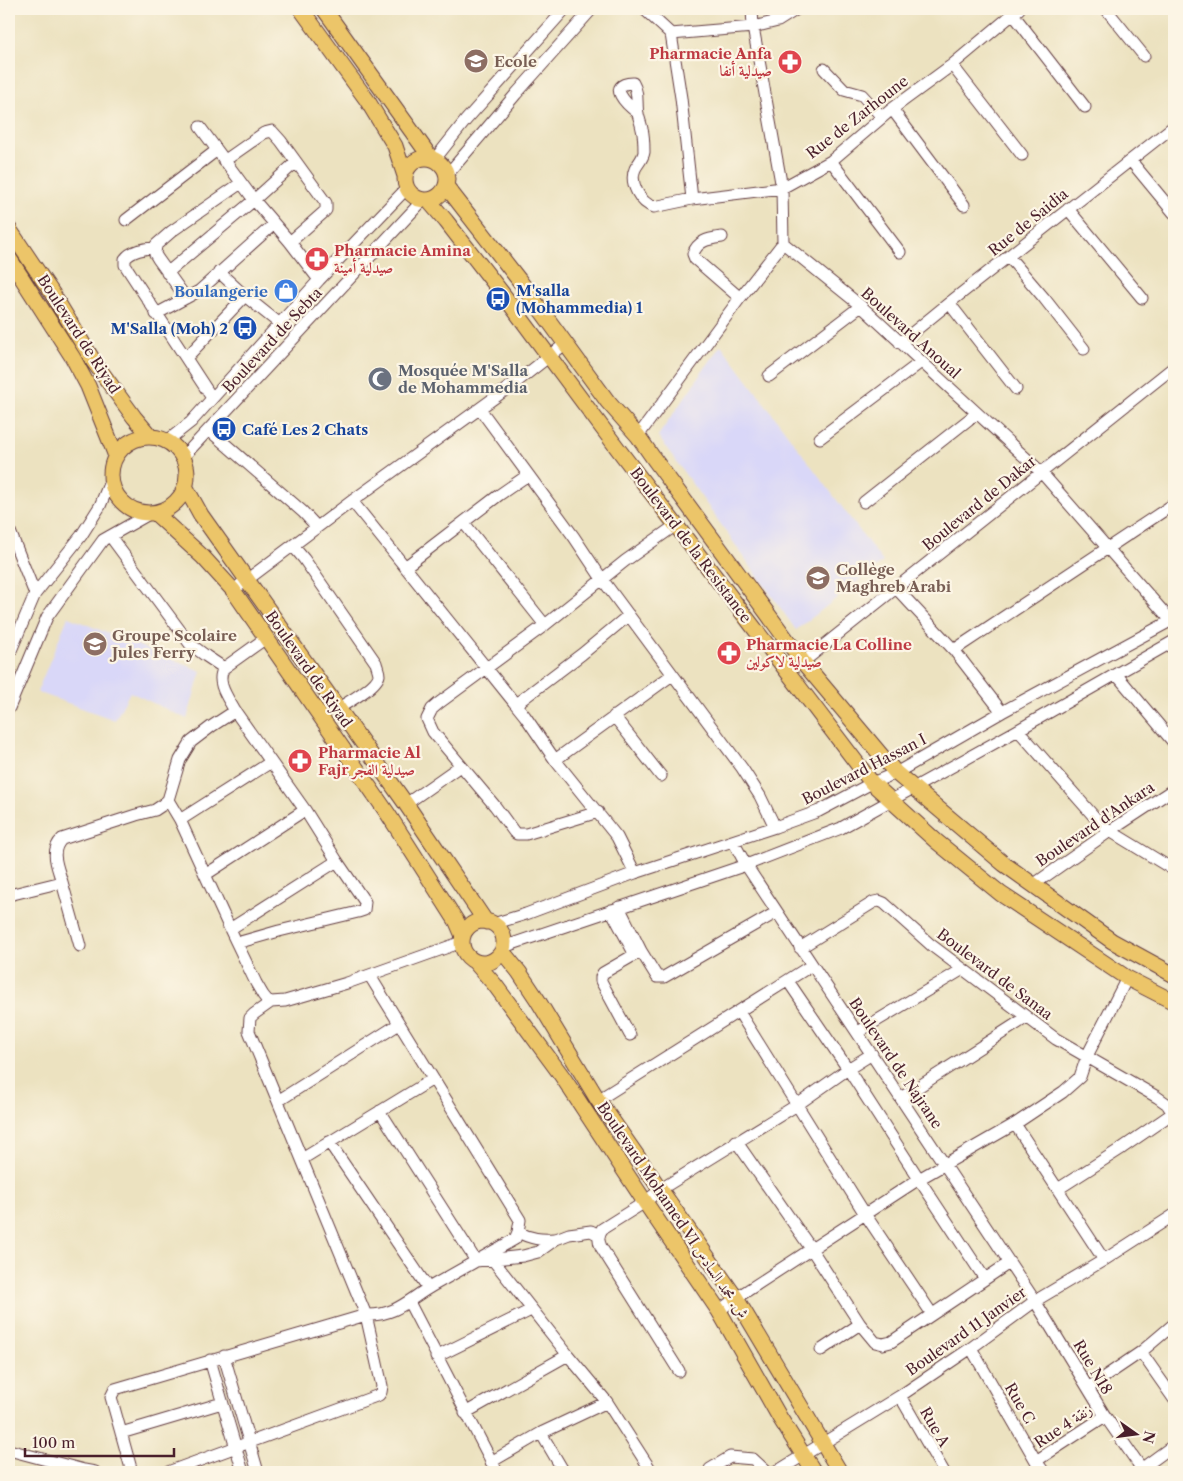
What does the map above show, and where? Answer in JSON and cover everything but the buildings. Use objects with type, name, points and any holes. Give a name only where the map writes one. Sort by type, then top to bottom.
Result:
[{"type":"main road","points":[[301,9],[367,100],[395,146],[406,182],[411,194],[416,198],[426,200],[439,196],[447,181],[445,168],[441,163],[433,159],[424,158],[416,160],[407,169],[406,182]]},
{"type":"main road","points":[[324,9],[433,159]]},
{"type":"main road","name":"Boulevard de la Resistance","points":[[447,181],[565,344],[608,402],[638,436],[803,662],[896,773],[1004,864],[1112,941],[1174,975]]},
{"type":"main road","name":"Boulevard de la Resistance","points":[[426,200],[452,228],[872,783],[936,841],[1000,894],[1127,978],[1174,1002]]},
{"type":"main road","name":"Boulevard de Riyad","points":[[9,229],[52,293],[94,362],[151,437]]},
{"type":"main road","name":"Boulevard de Riyad","points":[[9,258],[73,358],[88,386],[116,456]]},
{"type":"main road","points":[[151,437],[167,441],[174,445],[183,457],[187,467],[188,478],[186,488],[181,498],[165,510],[152,514],[133,510],[118,498],[113,491],[112,467],[116,456],[121,449],[135,440],[151,437]]},
{"type":"main road","name":"Boulevard de Riyad","points":[[186,488],[201,515],[490,923]]},
{"type":"main road","name":"Boulevard de Riyad","points":[[152,514],[203,557],[233,590],[388,814],[458,922],[462,939]]},
{"type":"main road","points":[[474,923],[490,923],[498,928],[502,934],[504,941],[502,949],[495,959],[486,963],[475,962],[467,956],[462,947],[465,931],[474,923]]},
{"type":"main road","name":"Boulevard Mohamed VI ش. محمد السادس","points":[[502,949],[537,999],[598,1100],[736,1298],[840,1472]]},
{"type":"main road","name":"Boulevard Mohamed VI ش. محمد السادس","points":[[475,962],[562,1076],[719,1311],[780,1418],[814,1472]]},
{"type":"street","points":[[433,159],[565,9]]},
{"type":"street","points":[[447,181],[516,94],[592,9]]},
{"type":"street","points":[[644,9],[671,34],[682,98],[692,199]]},
{"type":"street","points":[[638,436],[783,243],[782,188],[753,27],[752,9]]},
{"type":"street","points":[[671,34],[753,27],[778,21],[797,9]]},
{"type":"street","points":[[1106,9],[1144,56]]},
{"type":"street","points":[[1013,10],[1085,106]]},
{"type":"street","name":"Rue de Zarhoune","points":[[638,113],[642,128],[644,154],[635,169],[633,180],[646,204],[654,207],[692,199],[782,188],[831,161],[892,109],[952,65],[1013,10]]},
{"type":"street","points":[[952,65],[1022,155]]},
{"type":"street","points":[[824,69],[844,90],[862,95],[882,117]]},
{"type":"street","points":[[892,109],[964,205]]},
{"type":"street","name":"Rue de Saidia","points":[[900,343],[1174,126]]},
{"type":"street","points":[[200,127],[254,200],[319,280]]},
{"type":"street","points":[[224,161],[264,133],[272,131],[281,141],[326,203],[323,213],[290,242]]},
{"type":"street","points":[[126,220],[216,150]]},
{"type":"street","points":[[831,161],[900,252]]},
{"type":"street","points":[[1130,161],[1174,213]]},
{"type":"street","points":[[167,273],[296,162]]},
{"type":"street","name":"Boulevard de Sebta","points":[[167,441],[191,422],[406,182]]},
{"type":"street","points":[[186,298],[158,259],[155,248],[159,241],[172,231],[241,183]]},
{"type":"street","name":"Boulevard de Sebta","points":[[183,457],[426,200]]},
{"type":"street","points":[[1068,209],[1142,298]]},
{"type":"street","points":[[156,314],[199,290],[274,224]]},
{"type":"street","points":[[722,237],[702,241],[696,247],[693,254],[695,259],[740,298]]},
{"type":"street","name":"Boulevard Anoual","points":[[783,243],[861,306],[1041,472],[1173,621]]},
{"type":"street","points":[[155,248],[148,248],[130,254],[124,262],[212,398]]},
{"type":"street","points":[[1009,257],[1084,349]]},
{"type":"street","points":[[219,272],[244,296],[280,324]]},
{"type":"street","points":[[186,358],[244,296]]},
{"type":"street","points":[[949,303],[1016,389]]},
{"type":"street","points":[[769,376],[861,306]]},
{"type":"street","points":[[233,590],[352,500],[480,409],[565,344]]},
{"type":"street","points":[[820,438],[921,362]]},
{"type":"street","name":"Boulevard de Dakar","points":[[803,662],[1174,367]]},
{"type":"street","points":[[480,409],[672,675],[742,768],[760,796],[775,827]]},
{"type":"street","points":[[864,502],[977,413]]},
{"type":"street","points":[[209,430],[303,512],[317,527]]},
{"type":"street","points":[[405,567],[528,475]]},
{"type":"street","points":[[9,655],[35,594],[81,536],[100,506],[111,479]]},
{"type":"street","points":[[352,500],[516,704],[555,760],[617,837],[635,873]]},
{"type":"street","points":[[954,650],[1174,504]]},
{"type":"street","points":[[9,708],[47,617],[103,540],[152,514]]},
{"type":"street","points":[[464,522],[545,625]]},
{"type":"street","points":[[598,812],[526,834],[514,832],[495,806],[433,732],[427,719],[432,709],[676,524]]},
{"type":"street","points":[[9,529],[35,594]]},
{"type":"street","points":[[110,536],[190,644],[224,668]]},
{"type":"street","points":[[292,546],[376,663],[378,670],[379,674],[373,684],[337,709]]},
{"type":"street","points":[[896,588],[954,650],[1002,712]]},
{"type":"street","points":[[516,704],[582,654],[629,615]]},
{"type":"street","name":"Boulevard Hassan I","points":[[490,923],[526,914],[635,873],[819,811],[872,783],[896,773],[1002,712],[1173,621]]},
{"type":"street","points":[[237,943],[364,910],[365,907],[364,899],[336,861],[305,810],[235,711],[221,684],[220,677],[224,668],[266,638]]},
{"type":"street","points":[[502,949],[746,865],[841,828],[1174,641]]},
{"type":"street","points":[[1116,674],[1174,743]]},
{"type":"street","points":[[555,760],[672,675]]},
{"type":"street","points":[[80,946],[54,856],[54,850],[58,843],[162,806],[168,800],[180,760],[191,742],[235,711]]},
{"type":"street","points":[[614,716],[661,776]]},
{"type":"street","points":[[1018,730],[1098,821],[1110,831],[1174,870]]},
{"type":"street","points":[[180,820],[271,762]]},
{"type":"street","points":[[406,804],[460,766]]},
{"type":"street","name":"Boulevard d'Ankara","points":[[1034,885],[1110,831],[1174,789]]},
{"type":"street","points":[[168,800],[180,820],[230,929],[263,995],[271,1002]]},
{"type":"street","points":[[205,875],[305,810]]},
{"type":"street","name":"Boulevard de Najrane","points":[[733,841],[746,865],[800,948],[858,1032],[1035,1301]]},
{"type":"street","points":[[230,929],[336,861]]},
{"type":"street","points":[[9,895],[62,882]]},
{"type":"street","name":"Boulevard de Sanaa","points":[[800,948],[874,902],[884,903],[930,945],[1056,1038],[1157,1097],[1167,1104],[1174,1114]]},
{"type":"street","points":[[615,909],[638,953],[657,977],[664,977],[777,912]]},
{"type":"street","points":[[249,916],[257,937]]},
{"type":"street","points":[[168,1472],[379,1395],[381,1392],[382,1386],[366,1315],[249,1031],[250,1018],[271,1002],[285,1001],[370,976],[462,939]]},
{"type":"street","points":[[630,1035],[601,982],[601,977],[603,973],[638,953]]},
{"type":"street","points":[[598,1100],[812,965]]},
{"type":"street","points":[[858,1032],[963,969]]},
{"type":"street","points":[[132,1472],[111,1397],[115,1389],[366,1315],[383,1314],[409,1302],[428,1288],[515,1240],[520,1220],[370,976]]},
{"type":"street","points":[[719,1311],[919,1179],[1015,1124],[1063,1092],[1080,1076],[1087,1056],[1127,978]]},
{"type":"street","points":[[788,980],[986,1279]]},
{"type":"street","points":[[739,1012],[865,1214],[932,1314]]},
{"type":"street","points":[[901,1098],[1027,1016]]},
{"type":"street","points":[[278,1101],[399,1024]]},
{"type":"street","points":[[679,1371],[601,1247],[598,1240],[602,1229],[872,1054]]},
{"type":"street","points":[[302,1158],[433,1078]]},
{"type":"street","points":[[380,1111],[476,1261]]},
{"type":"street","points":[[1058,1188],[1174,1114]]},
{"type":"street","points":[[1015,1124],[1104,1260]]},
{"type":"street","points":[[736,1141],[812,1250],[860,1324],[875,1342],[883,1344],[891,1342],[1009,1263]]},
{"type":"street","points":[[329,1142],[428,1288]]},
{"type":"street","name":"Boulevard 11 Janvier","points":[[776,1472],[900,1396],[971,1348],[1035,1301],[1174,1215]]},
{"type":"street","points":[[476,1261],[523,1256],[538,1252],[556,1239],[583,1231],[591,1231],[599,1235]]},
{"type":"street","points":[[518,1232],[532,1239],[556,1239]]},
{"type":"street","points":[[492,1260],[607,1402],[652,1472]]},
{"type":"street","name":"Rue N18","points":[[1035,1301],[1141,1471]]},
{"type":"street","points":[[409,1302],[497,1472]]},
{"type":"street","points":[[436,1357],[531,1310]]},
{"type":"street","points":[[821,1350],[860,1324]]},
{"type":"street","points":[[1088,1388],[1141,1352],[1174,1324]]},
{"type":"street","name":"Rue C","points":[[971,1348],[1044,1472]]},
{"type":"street","points":[[1141,1352],[1174,1398]]},
{"type":"street","points":[[465,1413],[568,1355]]},
{"type":"street","points":[[224,1356],[258,1472]]},
{"type":"street","points":[[210,1360],[243,1472]]},
{"type":"street","name":"Rue A","points":[[900,1396],[944,1472]]},
{"type":"street","points":[[491,1462],[541,1433],[607,1402]]},
{"type":"street","points":[[121,1433],[222,1403]]},
{"type":"street","name":"Rue 4 زنقة","points":[[1036,1461],[1105,1416]]},
{"type":"street","points":[[541,1433],[564,1472]]},
{"type":"street","points":[[1141,1471],[1174,1445]]},
{"type":"street","points":[[9,1450],[88,1472]]},
{"type":"street","points":[[709,1472],[710,1469],[730,1457],[754,1459],[767,1472]]},
{"type":"shaded area","points":[[721,345],[883,562],[796,630],[658,436]]},
{"type":"shaded area","name":"Groupe Scolaire Jules Ferry","points":[[68,617],[201,671],[187,719],[130,692],[115,720],[37,692]]},
{"type":"place","name":"Ecole","points":[[476,61]]},
{"type":"place","name":"Pharmacie Anfa صيدلية أنفا","points":[[790,62]]},
{"type":"place","name":"Pharmacie Amina صيدلية أمينة","points":[[317,259]]},
{"type":"place","name":"Boulangerie","points":[[286,291]]},
{"type":"place","name":"M'salla (Mohammedia) 1","points":[[498,299]]},
{"type":"place","name":"M'Salla (Moh) 2","points":[[245,328]]},
{"type":"place","name":"Mosquée M'Salla de Mohammedia","points":[[380,379]]},
{"type":"place","name":"Café Les 2 Chats","points":[[224,429]]},
{"type":"place","name":"Collège Maghreb Arabi","points":[[818,578]]},
{"type":"place","name":"Groupe Scolaire Jules Ferry","points":[[95,644]]},
{"type":"place","name":"Pharmacie La Colline صيدلية لاكولين","points":[[729,653]]},
{"type":"place","name":"Pharmacie Al Fajr صيدلية الفجر","points":[[300,761]]}]
